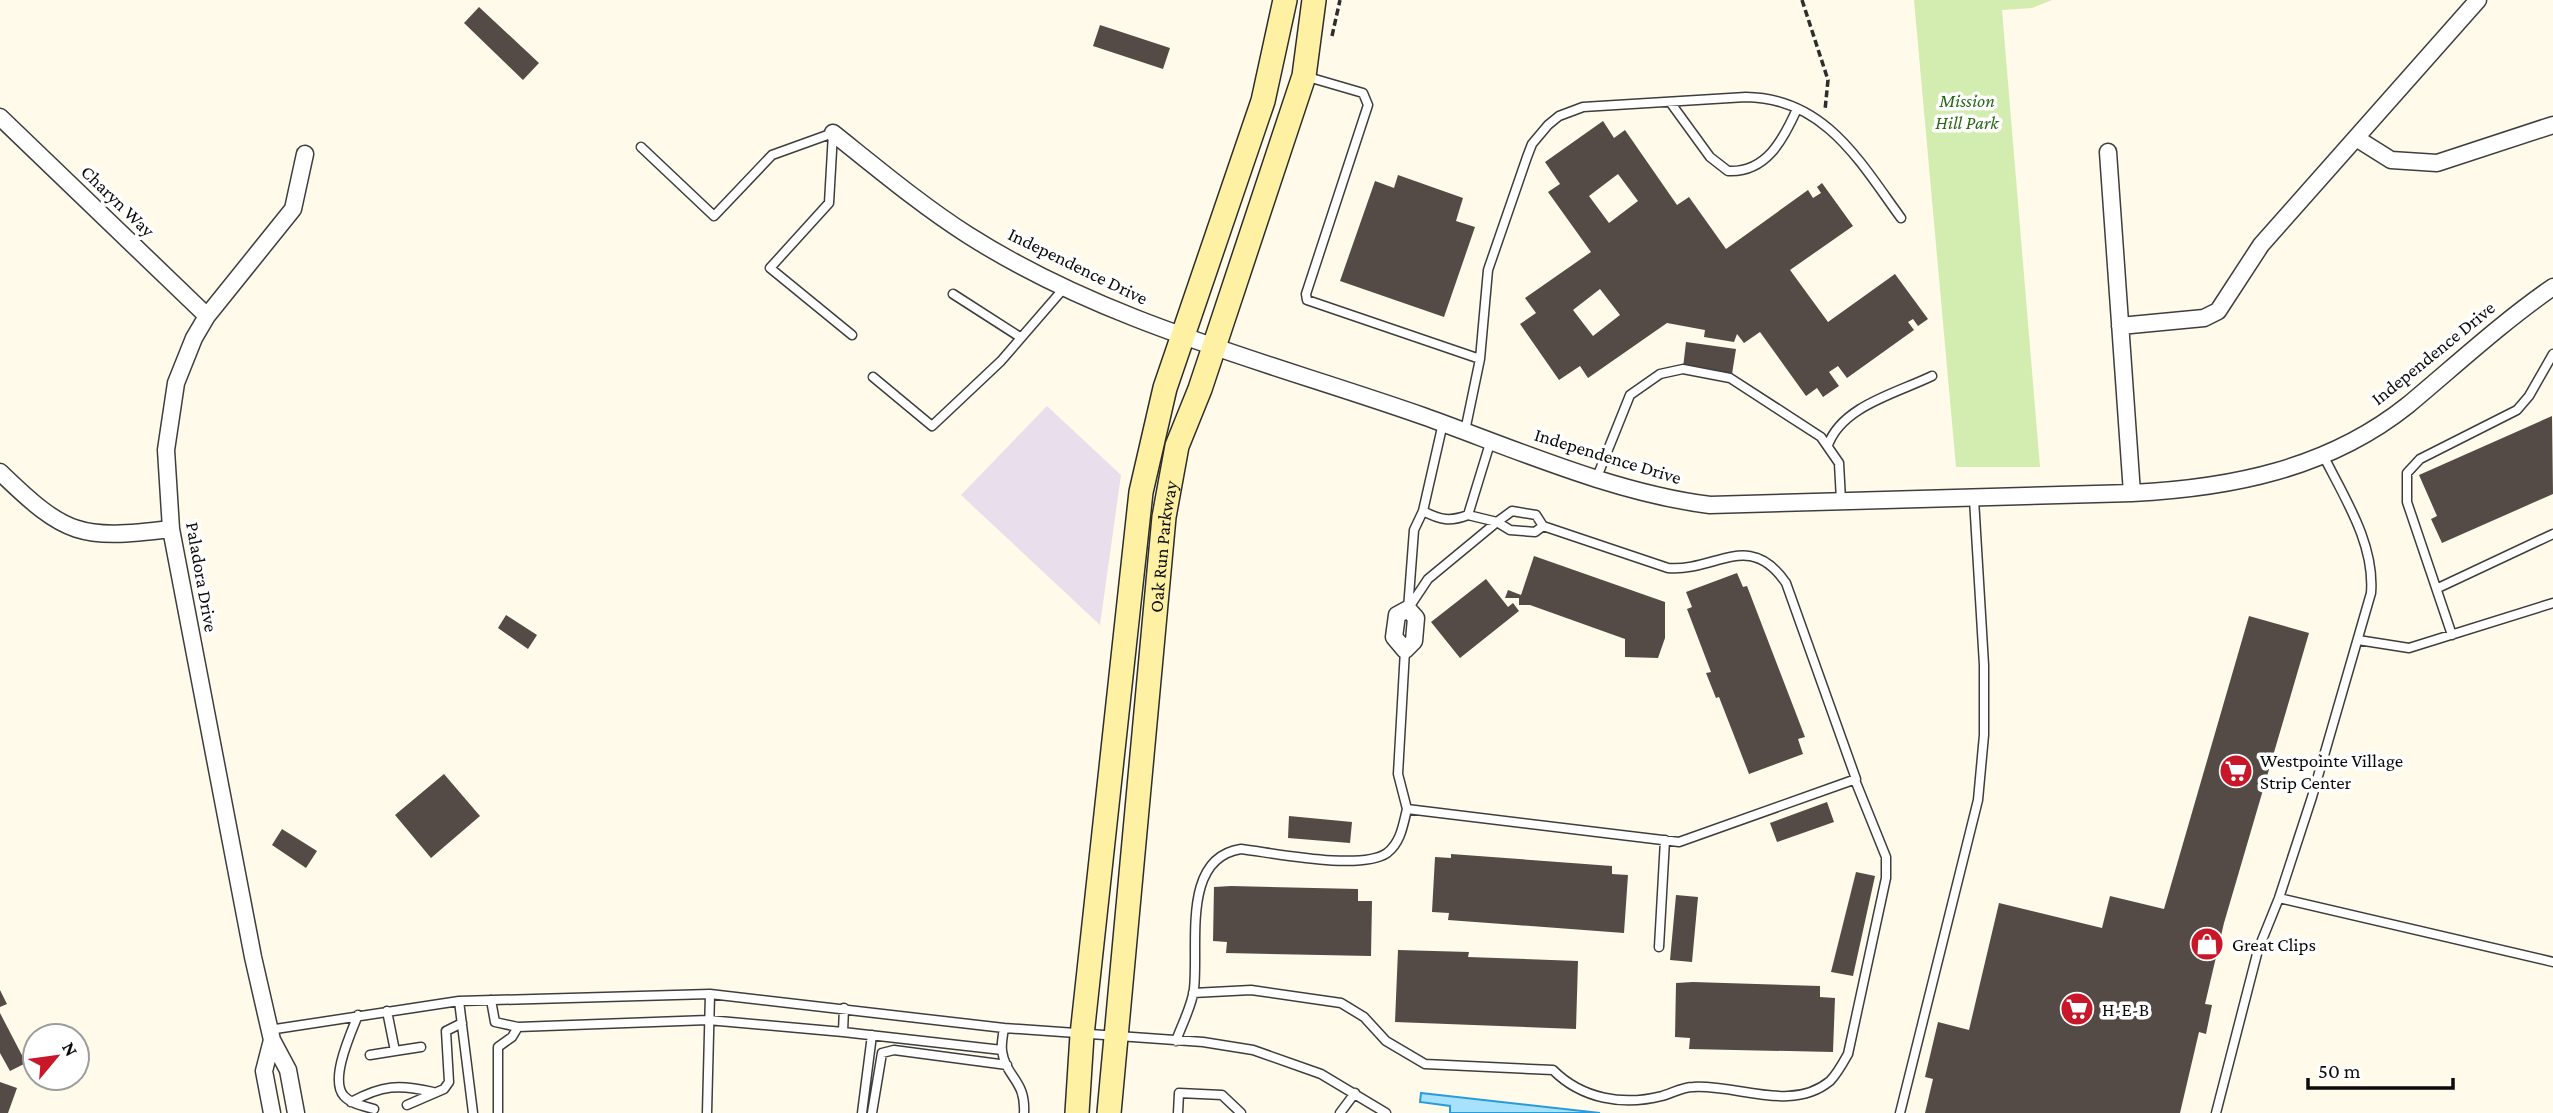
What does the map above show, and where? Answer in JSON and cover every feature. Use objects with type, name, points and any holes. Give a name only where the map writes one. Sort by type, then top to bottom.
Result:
[{"type":"street","name":"Oak Run Parkway","points":[[1077,1113],[1082,1035],[1141,492],[1164,388],[1263,101],[1285,0]]},
{"type":"street","name":"Oak Run Parkway","points":[[1109,1113],[1164,517],[1177,446],[1213,348],[1304,76],[1314,0]]},
{"type":"street","points":[[2120,326],[2204,318],[2218,310],[2261,245],[2478,0]]},
{"type":"street","name":"Charyn Way","points":[[0,117],[207,316]]},
{"type":"street","points":[[2356,138],[2391,160],[2437,163],[2553,125]]},
{"type":"street","name":"Independence Drive","points":[[833,133],[968,235],[1065,287],[1182,338],[1597,477],[1664,498],[1710,505],[2133,493],[2196,489],[2289,469],[2355,439],[2407,405],[2505,320],[2553,287]]},
{"type":"street","points":[[2108,152],[2133,493]]},
{"type":"street","name":"Paladora Drive","points":[[296,1113],[288,1070],[271,1035],[171,529],[166,450],[169,418],[184,360],[207,316],[293,209],[305,154]]},
{"type":"street","points":[[0,472],[53,519],[83,532],[114,536],[171,529]]},
{"type":"street","points":[[1405,650],[1414,641],[1416,618],[1408,609]]},
{"type":"street","name":"Paladora Drive","points":[[271,1035],[264,1071],[272,1113]]},
{"type":"lane","points":[[1304,76],[1363,93],[1368,105],[1306,294],[1307,300],[1480,359]]},
{"type":"lane","points":[[1465,431],[1480,359],[1488,270],[1527,157],[1539,134],[1559,116],[1583,107],[1760,97],[1797,109],[1824,123],[1844,141],[1901,218]]},
{"type":"lane","points":[[1670,102],[1710,157],[1728,171],[1751,167],[1771,154],[1784,139],[1797,109]]},
{"type":"lane","points":[[641,147],[714,216],[772,155],[833,133],[829,203],[770,268],[852,335]]},
{"type":"lane","points":[[873,377],[932,426],[1001,361],[1065,287]]},
{"type":"lane","points":[[953,294],[1020,337]]},
{"type":"lane","points":[[2452,635],[2407,502],[2407,473],[2420,459],[2517,410],[2553,354]]},
{"type":"lane","points":[[1597,477],[1630,395],[1660,374],[1683,369],[1730,378],[1828,445],[1839,463],[1841,500]]},
{"type":"lane","points":[[1828,445],[1834,430],[1846,417],[1932,376]]},
{"type":"lane","points":[[1408,609],[1414,530],[1423,511],[1443,424]]},
{"type":"lane","points":[[1468,515],[1491,440]]},
{"type":"lane","points":[[2216,1113],[2258,950],[2279,898],[2371,593],[2370,562],[2357,526],[2323,455]]},
{"type":"lane","points":[[1900,1113],[1978,800],[1984,735],[1984,665],[1974,499]]},
{"type":"lane","points":[[1423,511],[1439,519],[1453,521],[1468,515],[1497,522],[1510,530],[1535,532],[1543,526]]},
{"type":"lane","points":[[1193,993],[1251,990],[1341,1003],[1364,1017],[1386,1041],[1425,1064],[1553,1070],[1569,1087],[1593,1096],[1628,1102],[1692,1087],[1793,1097],[1816,1090],[1832,1079],[1848,1054],[1886,878],[1886,858],[1855,780],[1786,583],[1772,563],[1765,559],[1727,557],[1688,567],[1668,568],[1543,526],[1536,515],[1511,511],[1428,579],[1408,609]]},
{"type":"lane","points":[[2438,588],[2553,534]]},
{"type":"lane","points":[[2358,640],[2409,648],[2553,603]]},
{"type":"lane","points":[[1176,1041],[1193,993],[1198,900],[1203,876],[1213,860],[1223,852],[1241,849],[1357,861],[1380,857],[1395,844],[1407,809],[1398,774],[1405,650]]},
{"type":"lane","points":[[1407,809],[1679,842],[1855,780]]},
{"type":"lane","points":[[1659,947],[1665,840]]},
{"type":"lane","points":[[2279,898],[2553,962]]},
{"type":"lane","points":[[271,1035],[358,1015],[459,1001],[710,994],[1004,1028],[1176,1041],[1253,1051],[1301,1066],[1355,1093],[1386,1113]]},
{"type":"lane","points":[[707,1113],[710,994]]},
{"type":"lane","points":[[491,1000],[495,1022],[518,1027],[708,1020],[1002,1050]]},
{"type":"lane","points":[[459,1001],[473,1113]]},
{"type":"lane","points":[[843,1032],[844,1008]]},
{"type":"lane","points":[[387,1011],[395,1051]]},
{"type":"lane","points":[[358,1015],[338,1078],[341,1093],[351,1102],[374,1109]]},
{"type":"lane","points":[[407,1105],[444,1089],[449,1082],[446,1031],[462,1023]]},
{"type":"lane","points":[[498,1113],[498,1047],[512,1037],[518,1027]]},
{"type":"lane","points":[[1004,1028],[1002,1050],[1007,1065],[1026,1093],[1024,1113]]},
{"type":"lane","points":[[862,1113],[872,1035]]},
{"type":"lane","points":[[370,1055],[421,1047]]},
{"type":"lane","points":[[872,1113],[882,1053],[894,1050],[1007,1065]]},
{"type":"lane","points":[[351,1102],[372,1090],[405,1085],[433,1092]]},
{"type":"lane","points":[[1177,1113],[1179,1093],[1222,1095],[1241,1113]]},
{"type":"lane","points":[[1340,1113],[1355,1093]]},
{"type":"path","points":[[1330,47],[1340,0]]},
{"type":"path","points":[[1802,0],[1828,80],[1824,123]]},
{"type":"shaded area","points":[[1047,406],[1121,475],[1100,625],[961,495]]},
{"type":"green space","name":"Mission Hill Park","points":[[1914,0],[2052,0],[2032,8],[2002,10],[2040,467],[1956,467]]},
{"type":"water","points":[[1421,1093],[1600,1113],[1450,1113],[1450,1106],[1420,1102]]},
{"type":"building","points":[[479,7],[539,63],[523,80],[464,23]]},
{"type":"building","points":[[1100,25],[1170,48],[1163,69],[1093,46]]},
{"type":"building","points":[[1603,121],[1614,138],[1625,130],[1677,205],[1689,197],[1726,249],[1808,190],[1813,198],[1821,193],[1817,187],[1822,183],[1853,226],[1790,270],[1828,322],[1895,274],[1928,319],[1918,326],[1913,319],[1908,322],[1914,330],[1847,378],[1838,366],[1829,372],[1839,386],[1823,397],[1817,388],[1806,396],[1760,332],[1744,343],[1737,334],[1734,342],[1704,337],[1705,330],[1667,323],[1588,378],[1580,366],[1559,380],[1520,324],[1536,313],[1525,298],[1591,252],[1548,192],[1560,184],[1545,162]],"holes":[[[1618,174],[1638,201],[1609,223],[1589,196]],[[1600,289],[1620,315],[1593,336],[1573,310]]]},
{"type":"building","points":[[1398,175],[1463,198],[1456,221],[1475,227],[1444,317],[1340,281],[1375,181],[1394,188]]},
{"type":"building","points":[[1686,342],[1736,349],[1732,374],[1683,368]]},
{"type":"building","points":[[2552,416],[2553,494],[2442,543],[2431,519],[2437,516],[2419,475]]},
{"type":"building","points":[[1534,556],[1665,602],[1665,638],[1658,658],[1625,657],[1625,639],[1530,605],[1519,605],[1519,598],[1505,598],[1508,590],[1521,595]]},
{"type":"building","points":[[1737,573],[1743,587],[1747,586],[1805,737],[1798,739],[1803,754],[1749,774],[1719,697],[1716,698],[1706,673],[1711,672],[1687,609],[1692,607],[1686,592]]},
{"type":"building","points":[[1486,579],[1508,607],[1513,603],[1519,611],[1460,658],[1431,622]]},
{"type":"building","points":[[506,615],[537,635],[528,649],[498,628]]},
{"type":"building","name":"H-E-B","points":[[2249,616],[2309,633],[2224,923],[2205,1004],[2212,1005],[2206,1034],[2199,1032],[2180,1113],[1925,1113],[1933,1079],[1925,1077],[1938,1022],[1969,1030],[1999,903],[2102,928],[2110,896],[2164,909]]},
{"type":"building","points":[[444,774],[480,816],[431,858],[395,815]]},
{"type":"building","points":[[1827,802],[1834,822],[1777,842],[1770,823]]},
{"type":"building","points":[[1289,816],[1352,822],[1350,843],[1288,838]]},
{"type":"building","points":[[282,829],[317,851],[306,868],[272,845]]},
{"type":"building","points":[[1451,854],[1612,866],[1612,874],[1628,875],[1624,933],[1448,920],[1449,913],[1432,912],[1435,857],[1451,858]]},
{"type":"building","points":[[1856,872],[1875,876],[1853,976],[1831,972]]},
{"type":"building","points":[[1214,887],[1358,889],[1358,901],[1372,901],[1371,956],[1226,953],[1227,942],[1213,941]]},
{"type":"building","points":[[1676,895],[1698,897],[1692,962],[1670,960]]},
{"type":"building","points":[[1398,950],[1469,952],[1468,957],[1578,961],[1576,1029],[1395,1022]]},
{"type":"building","points":[[1676,983],[1820,986],[1820,997],[1835,998],[1833,1052],[1689,1049],[1690,1038],[1675,1037]]},
{"type":"building","points":[[0,990],[7,1004],[0,1007]]},
{"type":"building","points":[[0,1013],[21,1053],[21,1066],[10,1071],[0,1053]]},
{"type":"building","points":[[0,1082],[17,1088],[8,1113],[0,1113]]},
{"type":"place","name":"Westpointe Village Strip Center","points":[[2236,771]]},
{"type":"place","name":"Great Clips","points":[[2207,944]]},
{"type":"place","name":"H-E-B","points":[[2077,1009]]}]
